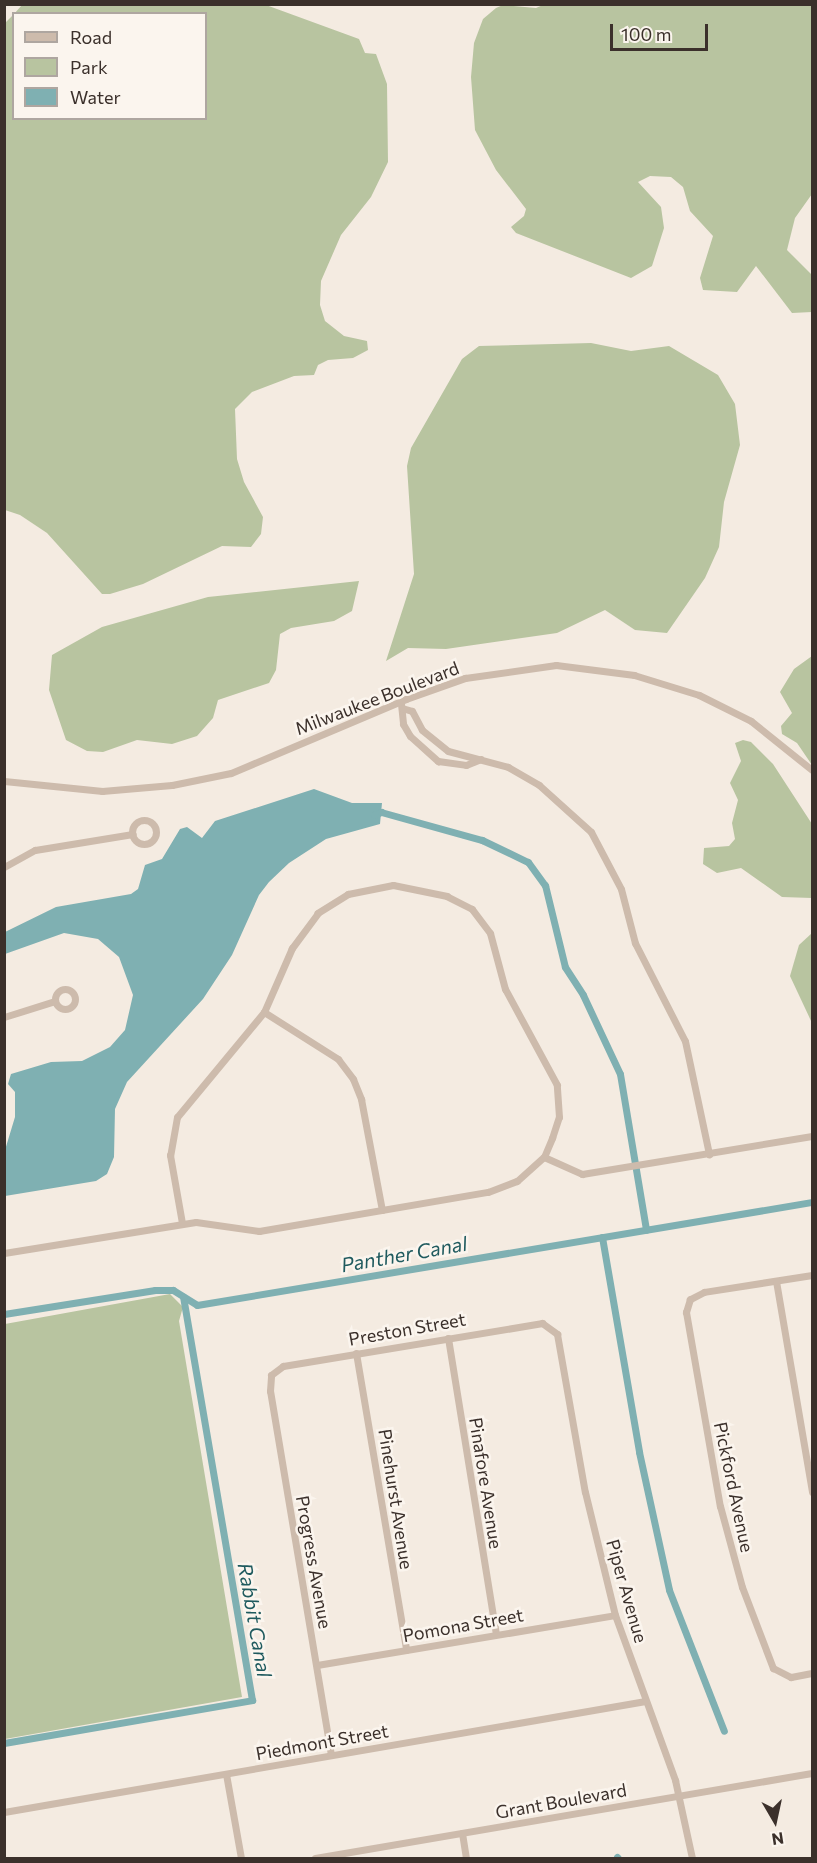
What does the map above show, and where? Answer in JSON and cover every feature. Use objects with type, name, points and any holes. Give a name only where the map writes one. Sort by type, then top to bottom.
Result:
[{"type":"street","name":"Milwaukee Boulevard","points":[[4,781],[102,791],[172,785],[231,773],[465,678],[556,665],[634,675],[699,694],[751,721],[813,770]]},
{"type":"street","points":[[401,705],[412,711],[432,740],[448,751],[481,759],[520,773],[554,795],[591,832],[607,858],[621,889],[635,943],[685,1041],[709,1154]]},
{"type":"street","points":[[401,705],[403,724],[423,751],[438,761],[455,765],[481,759]]},
{"type":"street","points":[[423,751],[432,740]]},
{"type":"street","points":[[4,867],[35,850],[133,834]]},
{"type":"street","points":[[4,1253],[196,1221],[247,1232],[503,1189],[544,1157],[559,1117],[557,1085],[505,989],[490,933],[479,916],[459,900],[393,885],[369,887],[331,903],[297,940],[264,1012],[177,1117],[170,1155],[182,1223]]},
{"type":"street","points":[[4,1017],[55,1001]]},
{"type":"street","points":[[264,1012],[338,1059],[352,1079],[361,1099],[382,1210]]},
{"type":"street","points":[[544,1157],[582,1174],[813,1136]]},
{"type":"street","points":[[813,1275],[776,1281],[813,1492]]},
{"type":"street","name":"Pickford Avenue","points":[[776,1281],[704,1292],[690,1299],[687,1319],[725,1527],[765,1652],[779,1674],[791,1677],[813,1673]]},
{"type":"street","name":"Preston Street","points":[[271,1375],[283,1366],[356,1353],[534,1323],[552,1327]]},
{"type":"street","name":"Piper Avenue","points":[[552,1327],[560,1343],[585,1492],[615,1615],[680,1796],[692,1858]]},
{"type":"street","name":"Pinafore Avenue","points":[[447,1338],[496,1634]]},
{"type":"street","name":"Pinehurst Avenue","points":[[356,1353],[406,1650]]},
{"type":"street","name":"Progress Avenue","points":[[271,1375],[270,1391],[331,1755]]},
{"type":"street","name":"Pomona Street","points":[[317,1665],[615,1615]]},
{"type":"street","name":"Piedmont Street","points":[[4,1812],[645,1701]]},
{"type":"street","name":"Grant Boulevard","points":[[315,1858],[813,1773]]},
{"type":"street","points":[[226,1774],[241,1858]]},
{"type":"street","points":[[462,1833],[466,1858]]},
{"type":"green space","points":[[22,5],[266,5],[359,39],[365,53],[376,54],[387,84],[388,162],[371,197],[341,235],[321,281],[320,305],[325,321],[344,336],[367,341],[368,350],[353,358],[328,360],[318,365],[314,375],[294,376],[252,392],[235,409],[237,459],[244,482],[263,517],[261,534],[251,547],[222,546],[143,584],[110,594],[102,594],[47,533],[20,515],[5,510],[5,23],[12,16],[12,120],[207,120],[207,12],[15,12]]},
{"type":"green space","points":[[503,5],[536,8],[543,5],[812,5],[812,194],[795,218],[787,250],[812,275],[812,312],[792,313],[756,266],[737,292],[703,290],[700,278],[713,236],[690,211],[683,187],[671,177],[650,176],[638,182],[661,207],[664,228],[652,266],[631,278],[516,233],[511,227],[524,216],[526,209],[496,170],[475,130],[471,77],[474,43],[483,19],[496,8]]},
{"type":"green space","points":[[591,343],[631,351],[669,346],[718,375],[735,404],[740,445],[724,502],[719,547],[705,578],[667,633],[635,630],[605,610],[557,633],[446,649],[408,648],[386,661],[414,574],[407,466],[411,448],[462,359],[479,346]]},
{"type":"green space","points":[[359,581],[352,611],[334,621],[291,628],[280,634],[276,670],[269,683],[218,700],[213,718],[197,736],[172,744],[137,740],[103,752],[87,751],[66,740],[49,690],[52,655],[102,627],[208,597]]},
{"type":"green space","points":[[812,656],[812,765],[797,743],[782,734],[781,726],[792,713],[780,692],[794,669]]},
{"type":"green space","points":[[743,740],[751,742],[773,764],[812,824],[812,898],[782,897],[741,868],[717,873],[703,864],[704,848],[729,846],[735,839],[732,823],[738,800],[730,783],[741,761],[735,743]]},
{"type":"green space","points":[[812,933],[812,1023],[790,976],[799,945]]},
{"type":"green space","points":[[170,1294],[183,1307],[179,1321],[242,1697],[5,1739],[5,1324]]},
{"type":"water","points":[[314,789],[352,803],[382,803],[380,824],[326,839],[289,863],[269,882],[259,895],[232,955],[203,999],[127,1082],[115,1109],[114,1157],[107,1174],[96,1181],[5,1196],[5,1150],[15,1117],[15,1092],[8,1084],[11,1074],[51,1062],[82,1061],[110,1047],[125,1030],[133,995],[119,957],[98,939],[64,933],[5,954],[5,932],[56,907],[131,894],[138,889],[145,865],[162,859],[180,829],[187,827],[202,838],[215,821]]},
{"type":"waterway","points":[[374,815],[381,812],[482,840],[528,862],[545,885],[565,967],[583,995],[620,1074],[646,1230]]},
{"type":"waterway","name":"Panther Canal","points":[[4,1314],[155,1290],[173,1290],[197,1305],[812,1202]]},
{"type":"waterway","points":[[602,1237],[639,1452],[669,1590],[724,1731]]},
{"type":"waterway","name":"Rabbit Canal","points":[[4,1743],[252,1700],[183,1297]]}]
